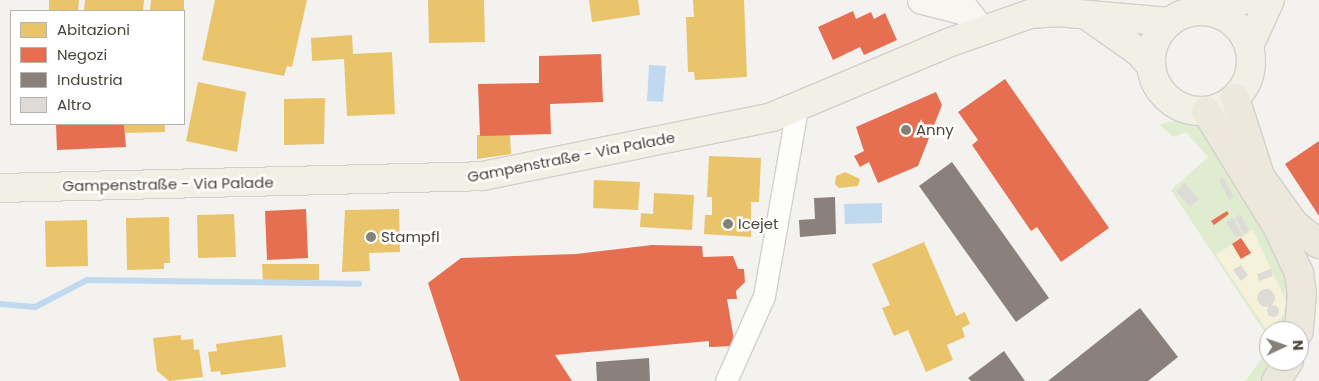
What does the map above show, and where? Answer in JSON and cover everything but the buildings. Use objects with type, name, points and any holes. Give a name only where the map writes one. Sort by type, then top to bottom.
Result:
[{"type":"highway","points":[[1235,98],[1260,176],[1294,224],[1319,244]]},
{"type":"highway","points":[[1206,111],[1278,228],[1299,273],[1302,294],[1300,321]]},
{"type":"main road","points":[[1243,0],[1212,12],[1190,13],[1170,22],[1158,37],[1152,66],[1165,96],[1191,110],[1206,111],[1235,98],[1249,76],[1249,46],[1270,0]]},
{"type":"main road","name":"Gampenstraße - Via Palade","points":[[0,188],[464,178],[552,163],[797,109],[982,30],[1030,14],[1056,12],[1089,17],[1170,22]]},
{"type":"main road","points":[[1212,12],[1235,24],[1249,46]]},
{"type":"main road","name":"Gampenstraße - Via Palade","points":[[1089,17],[1139,52],[1152,66]]},
{"type":"street","points":[[922,0],[966,11],[982,30]]},
{"type":"street","points":[[726,381],[764,296],[797,109]]},
{"type":"green space","points":[[1179,119],[1194,122],[1272,218],[1297,321],[1259,321],[1259,324],[1171,190],[1208,157],[1186,132],[1174,137],[1159,125]]},
{"type":"green space","points":[[1259,362],[1259,371],[1282,371],[1276,381],[1245,381]]},
{"type":"sand","points":[[1253,230],[1286,301],[1284,314],[1278,321],[1261,321],[1216,255]]},
{"type":"water","points":[[649,65],[666,66],[663,102],[647,101]]},
{"type":"water","points":[[882,203],[882,223],[845,224],[844,204]]},
{"type":"waterway","points":[[0,304],[35,307],[87,280],[359,284]]},
{"type":"place","name":"Anny","points":[[906,130]]},
{"type":"place","name":"Icejet","points":[[728,224]]},
{"type":"place","name":"Stampfl","points":[[371,237]]}]
